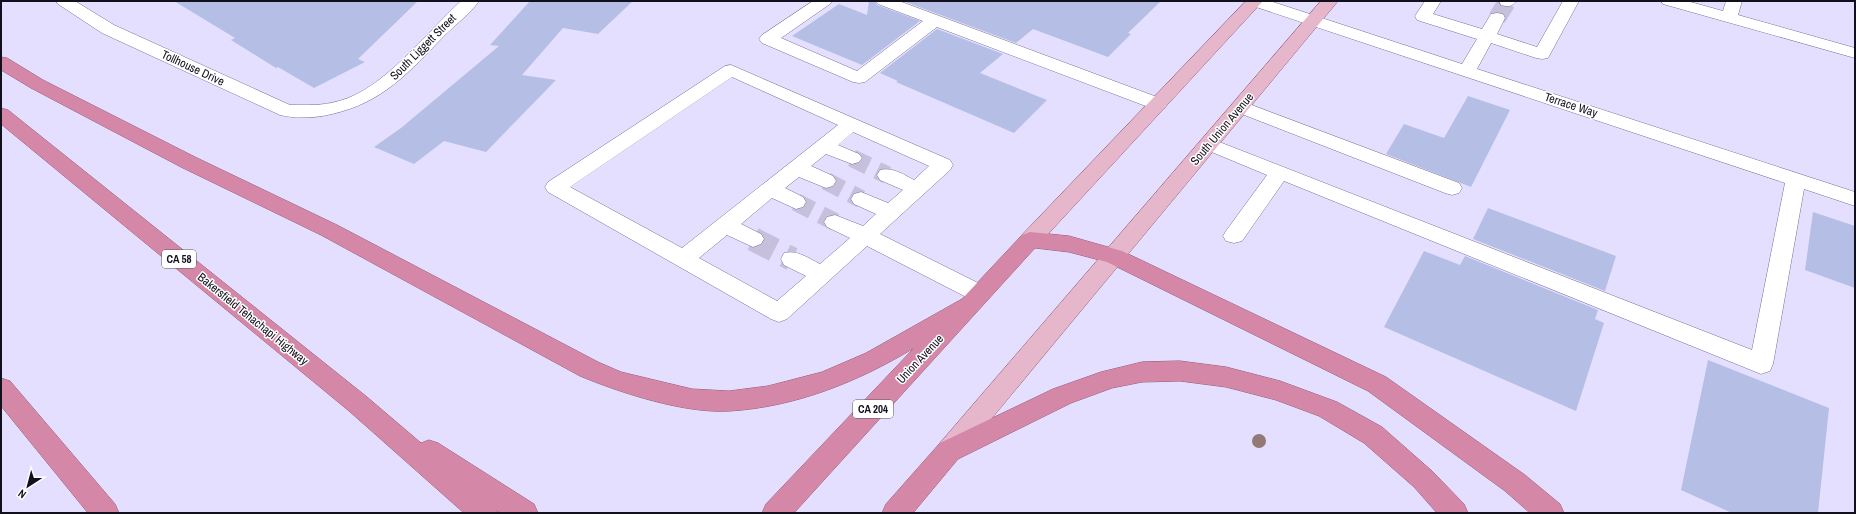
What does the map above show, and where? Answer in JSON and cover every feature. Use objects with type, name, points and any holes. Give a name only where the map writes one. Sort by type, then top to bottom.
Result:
[{"type":"highway","points":[[1,62],[37,84],[188,162],[329,230],[589,369],[617,381],[692,399],[729,401],[768,396],[827,381],[875,360],[975,299]]},
{"type":"highway","name":"Bakersfield Tehachapi Highway","points":[[1,114],[358,404],[484,513]]},
{"type":"highway","points":[[1030,240],[1069,244],[1114,256],[1377,384],[1515,483],[1550,513]]},
{"type":"highway","name":"Union Avenue","points":[[776,513],[1030,240]]},
{"type":"highway","points":[[896,513],[949,452],[1062,396],[1110,379],[1142,372],[1180,371],[1226,377],[1280,391],[1328,409],[1373,435],[1423,479],[1454,513]]},
{"type":"highway","points":[[1,388],[105,513]]},
{"type":"highway","points":[[358,404],[524,513]]},
{"type":"main road","points":[[1030,240],[1254,1]]},
{"type":"main road","name":"South Union Avenue","points":[[1114,256],[1330,1]]},
{"type":"main road","points":[[949,452],[1114,256]]},
{"type":"street","name":"Tollhouse Drive","points":[[64,1],[108,29],[288,111],[307,113],[329,111]]},
{"type":"street","name":"South Liggett Street","points":[[329,111],[355,104],[376,92],[411,61],[453,16],[471,1]]},
{"type":"street","points":[[824,1],[768,39],[860,78],[934,20]]},
{"type":"street","points":[[884,1],[1158,104]]},
{"type":"street","name":"Terrace Way","points":[[1254,1],[1855,199]]},
{"type":"street","points":[[1433,1],[1423,16],[1542,54],[1571,1]]},
{"type":"street","points":[[1669,1],[1855,53]]},
{"type":"street","points":[[1729,18],[1734,1]]},
{"type":"street","points":[[1467,72],[1497,18]]},
{"type":"street","points":[[731,70],[851,124],[943,165],[779,313],[555,187],[731,70]]},
{"type":"street","points":[[1241,107],[1452,188]]},
{"type":"street","points":[[683,259],[851,124]]},
{"type":"street","points":[[1209,144],[1761,364],[1796,179]]},
{"type":"street","points":[[824,146],[852,158]]},
{"type":"street","points":[[797,168],[826,182]]},
{"type":"street","points":[[1234,236],[1280,172]]},
{"type":"street","points":[[887,175],[917,189]]},
{"type":"street","points":[[770,189],[796,202]]},
{"type":"street","points":[[861,199],[891,213]]},
{"type":"street","points":[[835,222],[865,236],[975,299]]},
{"type":"street","points":[[725,225],[753,239]]},
{"type":"street","points":[[792,260],[822,275]]},
{"type":"building","points":[[174,1],[418,1],[358,59],[365,62],[314,88],[278,67],[276,68],[231,40],[235,38]]},
{"type":"building","points":[[530,1],[633,1],[598,34],[563,28],[522,75],[556,80],[486,152],[444,141],[414,164],[374,147],[401,128],[499,46],[490,45]]},
{"type":"building","points":[[869,1],[875,1],[877,5],[920,21],[862,65],[792,36],[839,4],[867,15]]},
{"type":"building","points":[[903,1],[1161,1],[1128,33],[1131,34],[1108,57],[1033,29],[1016,43]]},
{"type":"building","points":[[937,29],[1003,54],[980,73],[1047,100],[1014,133],[896,82],[898,81],[880,73]]},
{"type":"building","points":[[1468,96],[1510,110],[1471,187],[1386,154],[1404,124],[1444,138]]},
{"type":"building","points":[[1488,208],[1616,256],[1605,291],[1473,239]]},
{"type":"building","points":[[1813,212],[1855,226],[1855,288],[1805,270]]},
{"type":"building","points":[[1424,251],[1460,265],[1465,256],[1598,310],[1595,319],[1604,323],[1576,411],[1384,327]]},
{"type":"building","points":[[1708,360],[1829,408],[1818,513],[1732,513],[1681,490]]},
{"type":"tunnel","points":[[1497,18],[1507,2]]},
{"type":"tunnel","points":[[852,158],[887,175]]},
{"type":"tunnel","points":[[826,181],[861,199]]},
{"type":"tunnel","points":[[796,202],[835,222]]},
{"type":"tunnel","points":[[753,239],[792,259]]}]
